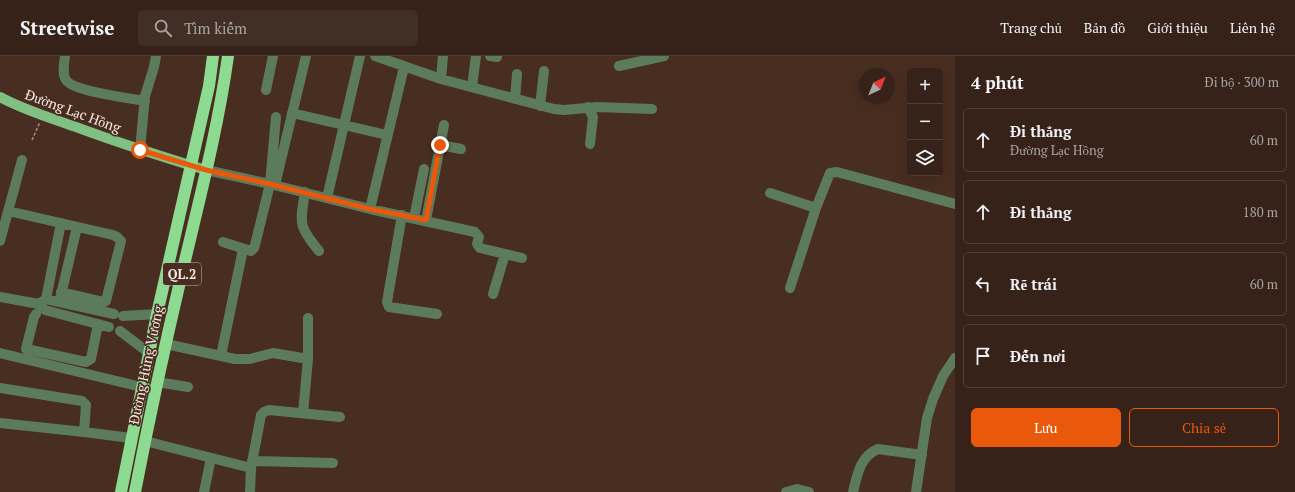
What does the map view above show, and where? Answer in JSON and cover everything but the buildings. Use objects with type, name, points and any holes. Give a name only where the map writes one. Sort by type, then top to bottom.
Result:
[{"type":"highway","name":"Đường Hùng Vương","points":[[121,492],[157,314],[191,166],[213,56]]},
{"type":"highway","name":"Đường Hùng Vương","points":[[135,492],[166,344],[206,170],[228,56]]},
{"type":"main road","name":"Đường Lạc Hồng","points":[[0,97],[42,115],[140,150],[206,170]]},
{"type":"street","points":[[65,56],[64,76],[72,85],[93,92],[145,101]]},
{"type":"street","points":[[140,150],[145,101],[156,56]]},
{"type":"street","points":[[266,90],[273,56]]},
{"type":"street","points":[[223,242],[250,251],[254,248],[273,184],[306,56]]},
{"type":"street","points":[[327,198],[360,56]]},
{"type":"street","points":[[375,56],[441,79],[554,109],[564,110],[588,107],[652,109]]},
{"type":"street","points":[[441,79],[443,56]]},
{"type":"street","points":[[472,87],[476,56]]},
{"type":"street","points":[[619,66],[664,56]]},
{"type":"street","points":[[370,209],[404,67]]},
{"type":"street","points":[[540,106],[544,71]]},
{"type":"street","points":[[515,98],[517,74]]},
{"type":"street","points":[[588,107],[593,117],[590,144]]},
{"type":"street","points":[[292,113],[387,135]]},
{"type":"street","points":[[273,184],[276,117]]},
{"type":"street","points":[[426,220],[444,125]]},
{"type":"street","points":[[440,145],[461,149]]},
{"type":"street","points":[[0,241],[4,216],[22,160]]},
{"type":"street","points":[[414,218],[424,169]]},
{"type":"street","points":[[206,170],[273,184],[370,209],[426,220],[475,232],[478,237],[477,244],[480,248],[522,258]]},
{"type":"street","points":[[790,288],[816,208],[830,174],[834,172],[955,204]]},
{"type":"street","points":[[305,192],[301,215],[302,226],[305,235],[319,251]]},
{"type":"street","points":[[770,193],[816,208]]},
{"type":"street","points":[[402,215],[387,302],[388,305],[389,307],[437,314]]},
{"type":"street","points":[[0,297],[40,305],[63,299],[104,302],[108,298],[121,241],[114,235],[61,223],[4,216]]},
{"type":"street","points":[[61,223],[40,305],[39,318],[29,350],[86,362],[89,361],[91,359],[98,324]]},
{"type":"street","points":[[66,316],[63,299],[77,227]]},
{"type":"street","points":[[220,356],[243,249]]},
{"type":"street","points":[[493,294],[505,254]]},
{"type":"street","points":[[63,299],[119,315],[157,314]]},
{"type":"street","points":[[40,305],[44,310],[109,327]]},
{"type":"street","points":[[303,413],[308,359],[308,318]]},
{"type":"street","points":[[120,330],[149,353]]},
{"type":"street","points":[[166,344],[220,356],[245,359],[273,352],[308,359]]},
{"type":"street","points":[[0,353],[142,387],[188,387]]},
{"type":"street","points":[[916,492],[932,399],[943,376],[955,358]]},
{"type":"street","points":[[0,388],[82,401],[86,405],[84,432]]},
{"type":"street","points":[[250,492],[251,464],[261,416],[264,412],[270,410],[340,417]]},
{"type":"street","points":[[0,423],[132,438]]},
{"type":"street","points":[[145,441],[211,458],[251,464],[333,463]]},
{"type":"street","points":[[853,492],[860,466],[863,460],[873,451],[878,449],[922,455]]},
{"type":"street","points":[[204,492],[211,458]]},
{"type":"street","points":[[786,492],[797,489],[809,492]]},
{"type":"path","points":[[32,140],[42,115]]},
{"type":"route","points":[[140,150],[206,170],[370,209],[426,220],[440,145]]}]
